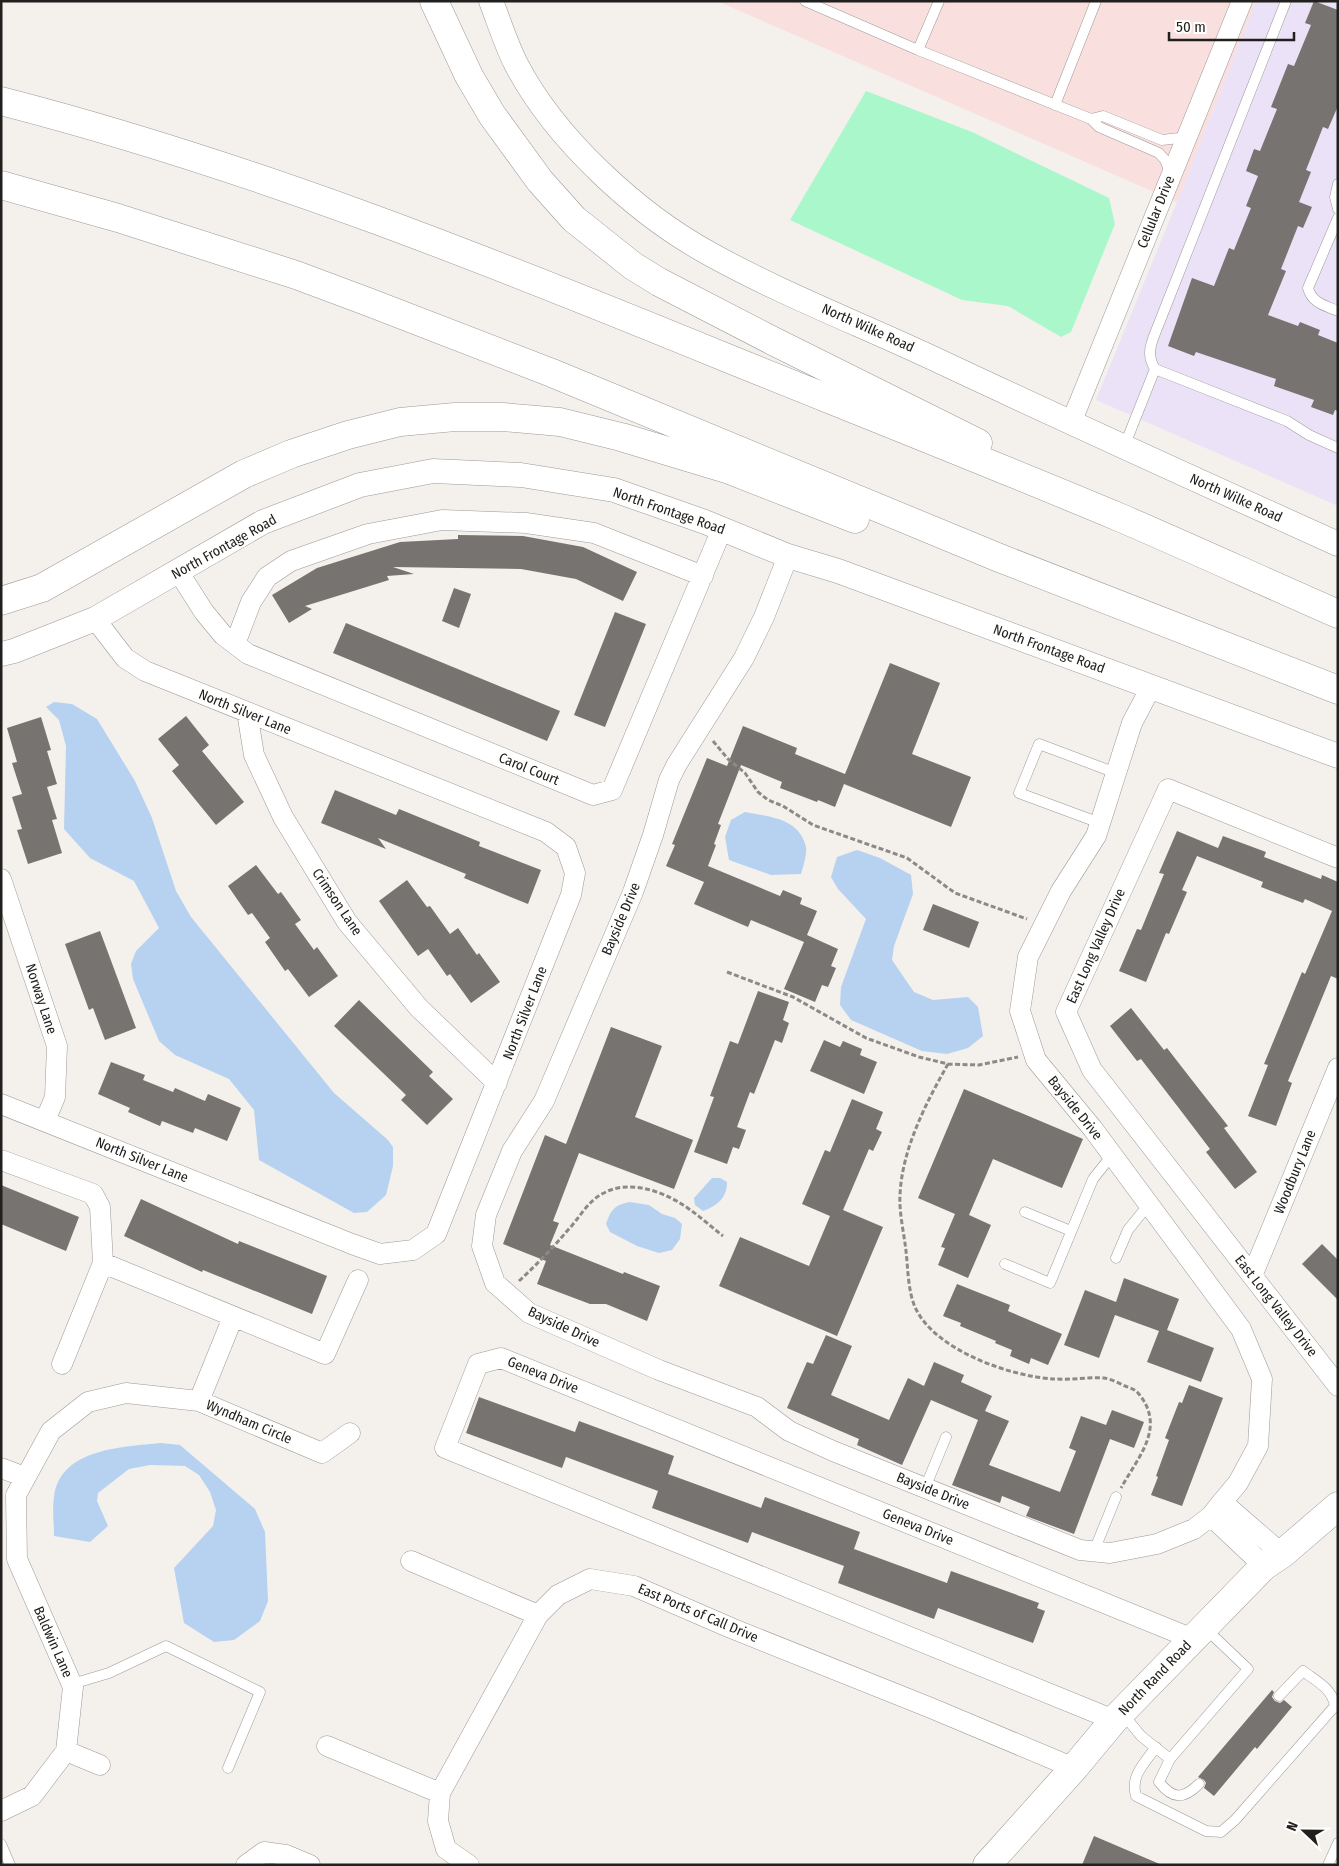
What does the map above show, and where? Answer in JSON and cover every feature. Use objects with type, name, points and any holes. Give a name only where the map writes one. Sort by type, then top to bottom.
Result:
[{"type":"main road","points":[[434,1],[469,76],[492,115],[540,181],[574,219],[633,266],[702,305],[948,427],[1121,518]]},
{"type":"main road","points":[[1,101],[194,157],[462,253],[621,315],[1121,518],[1338,614]]},
{"type":"main road","points":[[1,185],[118,218],[296,275],[552,373],[997,557],[1338,690]]},
{"type":"main road","points":[[1,601],[42,588],[244,474],[291,454],[348,435],[400,422],[455,417],[503,417],[560,422],[621,437],[727,469],[872,525],[997,557]]},
{"type":"main road","name":"North Rand Road","points":[[987,1865],[1118,1716],[1199,1633],[1273,1560],[1338,1506]]},
{"type":"street","name":"North Wilke Road","points":[[491,1],[516,64],[563,133],[595,167],[630,198],[676,234],[711,255],[788,292],[929,356],[1123,448],[1338,544]]},
{"type":"street","name":"Cellular Drive","points":[[1071,423],[1242,1]]},
{"type":"street","name":"North Frontage Road","points":[[1,654],[14,651],[95,619],[272,519],[360,485],[434,471],[521,475],[614,490],[722,529],[788,556],[838,571],[1338,756]]},
{"type":"street","points":[[235,644],[250,602],[268,578],[291,561],[368,534],[442,520],[526,523],[594,533],[703,576]]},
{"type":"street","name":"Carol Court","points":[[178,571],[204,612],[223,635],[248,654],[592,795],[612,790],[722,529]]},
{"type":"street","name":"Bayside Drive","points":[[788,556],[764,617],[744,658],[669,780],[653,835],[632,892],[544,1102],[512,1151],[486,1214],[482,1246],[495,1283],[528,1313],[659,1370],[757,1408],[789,1431],[925,1488],[1080,1550],[1110,1553],[1157,1544],[1194,1528],[1216,1509],[1238,1483],[1258,1446],[1262,1379],[1241,1329],[1112,1155],[1036,1060],[1020,1011],[1028,957],[1061,891],[1096,836],[1132,723],[1151,687]]},
{"type":"street","name":"North Silver Lane","points":[[1,1104],[380,1254],[413,1250],[436,1234],[571,895],[575,873],[566,848],[546,832],[145,671],[125,658],[95,619]]},
{"type":"street","name":"Crimson Lane","points":[[247,712],[254,755],[283,817],[346,922],[419,1008],[497,1083]]},
{"type":"street","name":"East Long Valley Drive","points":[[1338,858],[1168,789],[1066,1012],[1092,1070],[1338,1386]]},
{"type":"street","name":"Norway Lane","points":[[1,879],[57,1046],[55,1097],[45,1121]]},
{"type":"street","name":"Woodbury Lane","points":[[1252,1276],[1338,1068]]},
{"type":"street","points":[[1,1160],[92,1194],[100,1207],[103,1263],[62,1364]]},
{"type":"street","points":[[103,1263],[325,1354],[358,1280]]},
{"type":"street","points":[[199,1401],[233,1316]]},
{"type":"street","name":"Geneva Drive","points":[[1118,1716],[445,1448],[478,1364],[501,1358],[1199,1633]]},
{"type":"street","name":"Wyndham Circle","points":[[25,1477],[51,1431],[88,1402],[126,1393],[199,1401],[322,1453],[350,1434]]},
{"type":"street","points":[[1,1468],[25,1477]]},
{"type":"street","name":"Baldwin Lane","points":[[25,1477],[16,1495],[18,1559],[72,1684],[66,1750]]},
{"type":"street","points":[[1216,1509],[1273,1560]]},
{"type":"street","points":[[411,1561],[538,1614]]},
{"type":"street","name":"East Ports of Call Drive","points":[[469,1865],[446,1849],[438,1821],[440,1793],[538,1614],[558,1595],[590,1579],[634,1586],[731,1628],[958,1719],[1074,1768]]},
{"type":"street","points":[[326,1746],[440,1793]]},
{"type":"street","points":[[1,1811],[32,1796],[66,1750],[100,1765]]},
{"type":"street","points":[[246,1865],[264,1852],[286,1855],[310,1865]]},
{"type":"lane","points":[[805,1],[918,50],[1091,118],[1102,116],[1162,140],[1179,138],[1188,133]]},
{"type":"lane","points":[[918,50],[939,1]]},
{"type":"lane","points":[[1055,105],[1096,1]]},
{"type":"lane","points":[[1286,1],[1152,342],[1149,356],[1155,369],[1287,421],[1309,435],[1338,448]]},
{"type":"lane","points":[[1091,118],[1098,127],[1159,153],[1165,160],[1171,175]]},
{"type":"lane","points":[[1134,142],[1138,131]]},
{"type":"lane","points":[[1338,184],[1335,197],[1338,209]]},
{"type":"lane","points":[[1338,218],[1308,288],[1311,298],[1316,302],[1338,311]]},
{"type":"lane","points":[[1123,448],[1155,369]]},
{"type":"lane","points":[[1100,823],[1019,793],[1039,744],[1116,773]]},
{"type":"lane","points":[[1005,1264],[1050,1282],[1093,1179],[1112,1155]]},
{"type":"lane","points":[[1116,1258],[1128,1230],[1149,1204]]},
{"type":"lane","points":[[1025,1212],[1072,1231]]},
{"type":"lane","points":[[925,1488],[946,1437]]},
{"type":"lane","points":[[1094,1551],[1116,1497]]},
{"type":"lane","points":[[1199,1633],[1248,1669],[1170,1759],[1159,1782],[1167,1792],[1178,1795],[1189,1794],[1200,1784]]},
{"type":"lane","points":[[72,1684],[109,1673],[166,1646],[260,1692],[228,1768]]},
{"type":"lane","points":[[1156,1748],[1135,1776],[1133,1786],[1136,1796],[1206,1831],[1221,1832],[1235,1820],[1335,1706],[1334,1698],[1327,1688],[1303,1671],[1279,1696]]},
{"type":"lane","points":[[1118,1716],[1170,1759]]},
{"type":"lane","points":[[1328,1865],[1338,1843]]},
{"type":"lane","points":[[1,1844],[10,1865]]},
{"type":"path","points":[[701,726],[728,758],[745,773],[758,792],[768,800],[783,806],[813,825],[907,858],[955,893],[1044,925]]},
{"type":"path","points":[[727,972],[792,998],[866,1038],[919,1057],[948,1064],[979,1065],[1015,1058],[1033,1051]]},
{"type":"path","points":[[948,1064],[933,1091],[910,1144],[903,1171],[900,1196],[914,1306],[926,1325],[937,1337],[983,1361],[1023,1374],[1054,1379],[1106,1378],[1137,1391],[1146,1404],[1152,1425],[1146,1446],[1116,1497]]},
{"type":"path","points":[[506,1293],[540,1261],[589,1205],[603,1193],[614,1190],[633,1187],[654,1192],[680,1203],[723,1236]]},
{"type":"shaded area","points":[[717,1],[1256,1],[1177,202]]},
{"type":"shaded area","points":[[1256,1],[1338,1],[1338,506],[1096,400]]},
{"type":"green space","points":[[866,91],[972,132],[1109,198],[1115,224],[1071,332],[1061,337],[1008,306],[962,300],[790,220]]},
{"type":"water","points":[[54,702],[72,704],[97,719],[135,781],[152,818],[176,891],[191,917],[334,1093],[388,1140],[393,1147],[393,1166],[386,1195],[367,1212],[354,1213],[259,1160],[254,1110],[229,1079],[175,1055],[159,1041],[133,979],[131,964],[136,951],[159,928],[134,881],[90,858],[64,829],[66,746],[59,720],[46,707]]},
{"type":"water","points":[[745,812],[782,821],[790,824],[797,830],[806,847],[801,874],[771,875],[729,860],[725,837],[731,820]]},
{"type":"water","points":[[857,850],[880,858],[911,875],[913,894],[894,946],[892,960],[914,992],[933,1000],[968,997],[978,1007],[983,1036],[968,1048],[947,1054],[922,1051],[851,1020],[840,1005],[841,987],[866,919],[838,889],[831,877],[837,857]]},
{"type":"water","points":[[712,1178],[720,1178],[727,1182],[727,1188],[717,1204],[703,1211],[695,1205],[694,1198]]},
{"type":"water","points":[[630,1202],[649,1205],[662,1214],[675,1218],[682,1224],[680,1239],[672,1250],[659,1253],[637,1246],[610,1232],[606,1224],[612,1212],[620,1205]]},
{"type":"water","points":[[161,1443],[180,1445],[255,1509],[265,1532],[268,1601],[260,1621],[234,1640],[214,1642],[184,1623],[174,1568],[213,1526],[216,1510],[210,1492],[199,1475],[185,1466],[150,1465],[129,1469],[98,1493],[97,1501],[108,1526],[90,1542],[54,1536],[54,1497],[59,1481],[68,1468],[80,1459],[96,1453],[129,1446]]},
{"type":"building","points":[[1314,1],[1338,10],[1338,106],[1328,129],[1323,127],[1306,170],[1311,172],[1299,202],[1312,207],[1303,228],[1298,226],[1281,269],[1286,271],[1268,315],[1298,326],[1300,322],[1320,330],[1318,335],[1338,343],[1338,411],[1335,410],[1333,415],[1311,407],[1314,400],[1274,386],[1276,379],[1196,352],[1194,356],[1168,346],[1192,278],[1214,286],[1229,248],[1234,250],[1251,208],[1246,206],[1258,176],[1246,171],[1254,149],[1260,151],[1277,109],[1271,107],[1288,64],[1294,66],[1311,25],[1305,23]]},
{"type":"building","points":[[458,535],[523,536],[583,547],[637,572],[623,601],[576,579],[521,569],[393,567],[414,574],[387,576],[389,580],[305,606],[312,609],[289,623],[272,595],[317,568],[400,542],[458,539]]},
{"type":"building","points":[[454,588],[471,594],[459,628],[442,621]]},
{"type":"building","points":[[615,612],[646,624],[605,727],[574,715]]},
{"type":"building","points":[[346,623],[560,711],[547,741],[333,653]]},
{"type":"building","points":[[890,663],[940,683],[912,754],[971,777],[951,827],[844,784],[835,807],[818,800],[817,802],[780,788],[782,782],[741,765],[718,824],[721,825],[708,866],[780,896],[783,890],[802,898],[800,904],[817,911],[807,935],[838,949],[831,966],[836,968],[828,987],[822,985],[815,1002],[784,989],[804,942],[751,920],[748,927],[694,904],[704,882],[666,866],[675,845],[672,844],[707,758],[727,766],[743,726],[797,748],[795,754],[845,774]]},
{"type":"building","points":[[186,716],[209,745],[202,751],[244,802],[216,825],[172,771],[179,765],[158,739]]},
{"type":"building","points":[[41,717],[51,750],[47,751],[57,784],[47,787],[57,819],[52,820],[62,853],[28,864],[17,830],[22,829],[12,797],[22,794],[12,763],[17,762],[7,728]]},
{"type":"building","points":[[335,790],[396,815],[399,809],[480,842],[479,846],[541,870],[528,904],[464,878],[466,874],[378,838],[386,849],[321,823]]},
{"type":"building","points":[[1177,831],[1218,848],[1223,836],[1266,852],[1264,857],[1321,879],[1322,875],[1338,882],[1338,979],[1331,976],[1288,1081],[1292,1083],[1276,1126],[1248,1116],[1268,1065],[1264,1064],[1302,972],[1305,974],[1332,911],[1305,899],[1303,903],[1261,887],[1263,882],[1197,856],[1182,890],[1187,892],[1169,934],[1166,933],[1146,982],[1119,971],[1137,929],[1141,930],[1164,874],[1159,873]]},
{"type":"building","points":[[256,865],[278,894],[281,892],[301,920],[295,924],[314,950],[317,947],[338,976],[309,997],[288,969],[285,971],[265,942],[270,938],[252,913],[248,915],[228,886]]},
{"type":"building","points":[[407,880],[427,907],[430,906],[450,934],[458,928],[477,955],[479,953],[500,982],[471,1003],[450,974],[447,976],[428,949],[418,956],[379,901]]},
{"type":"building","points":[[933,904],[979,922],[969,948],[923,930]]},
{"type":"building","points":[[100,931],[136,1028],[105,1040],[93,1008],[89,1010],[65,944]]},
{"type":"building","points":[[758,991],[789,1002],[783,1020],[789,1023],[782,1043],[775,1040],[754,1094],[750,1092],[737,1127],[746,1130],[739,1149],[733,1147],[727,1164],[694,1152],[714,1097],[710,1096],[730,1041],[738,1044]]},
{"type":"building","points":[[359,1000],[433,1072],[429,1076],[453,1099],[427,1125],[401,1100],[406,1095],[334,1026]]},
{"type":"building","points":[[1131,1008],[1164,1050],[1167,1048],[1228,1126],[1224,1128],[1257,1172],[1235,1189],[1206,1152],[1210,1149],[1178,1107],[1141,1059],[1137,1061],[1110,1026]]},
{"type":"building","points":[[611,1027],[662,1046],[635,1117],[693,1140],[674,1189],[579,1153],[553,1221],[559,1223],[550,1245],[623,1274],[624,1272],[660,1286],[647,1321],[606,1304],[590,1304],[537,1284],[546,1261],[503,1244],[545,1135],[566,1144]]},
{"type":"building","points":[[824,1040],[840,1047],[843,1041],[862,1049],[860,1055],[877,1062],[864,1094],[810,1071]]},
{"type":"building","points":[[111,1062],[145,1075],[143,1080],[173,1092],[175,1088],[205,1101],[208,1094],[241,1108],[227,1141],[195,1128],[193,1133],[162,1121],[160,1126],[128,1112],[130,1108],[98,1094]]},
{"type":"building","points":[[964,1089],[1083,1139],[1062,1188],[993,1159],[969,1215],[991,1225],[968,1278],[938,1265],[945,1248],[941,1247],[955,1214],[918,1198]]},
{"type":"building","points":[[852,1099],[883,1112],[876,1129],[882,1132],[873,1151],[869,1149],[843,1210],[883,1227],[837,1336],[719,1286],[740,1237],[809,1266],[830,1216],[802,1204],[825,1150],[830,1152]]},
{"type":"building","points":[[1,1185],[79,1217],[66,1251],[1,1224]]},
{"type":"building","points":[[141,1199],[238,1244],[239,1241],[327,1276],[312,1314],[203,1270],[202,1272],[124,1236]]},
{"type":"building","points":[[1322,1244],[1338,1260],[1338,1300],[1302,1264]]},
{"type":"building","points":[[1124,1278],[1179,1299],[1167,1330],[1214,1348],[1201,1382],[1147,1362],[1159,1331],[1115,1315],[1099,1358],[1064,1345],[1085,1290],[1116,1302]]},
{"type":"building","points":[[957,1284],[1010,1305],[1008,1311],[1062,1334],[1048,1365],[1031,1358],[1029,1364],[1010,1356],[1012,1350],[960,1326],[961,1323],[943,1316]]},
{"type":"building","points":[[826,1335],[852,1346],[831,1395],[889,1420],[908,1378],[924,1386],[934,1362],[964,1375],[961,1382],[992,1396],[985,1411],[1009,1421],[989,1465],[1060,1492],[1076,1451],[1069,1448],[1081,1416],[1106,1425],[1112,1410],[1144,1422],[1134,1448],[1110,1439],[1074,1534],[1026,1516],[1030,1507],[1002,1496],[1000,1503],[952,1485],[978,1420],[931,1400],[902,1465],[857,1445],[859,1439],[787,1408],[807,1362],[813,1364]]},
{"type":"building","points":[[1189,1385],[1223,1398],[1182,1506],[1151,1495],[1169,1440],[1165,1438],[1179,1402],[1182,1403]]},
{"type":"building","points":[[479,1397],[575,1432],[579,1421],[674,1456],[668,1474],[761,1508],[765,1497],[860,1532],[854,1549],[947,1583],[951,1571],[1039,1603],[1037,1608],[1045,1611],[1033,1643],[938,1608],[934,1619],[838,1583],[844,1566],[752,1532],[748,1543],[652,1508],[658,1491],[566,1457],[562,1468],[466,1433]]},
{"type":"building","points":[[1272,1690],[1274,1692],[1272,1697],[1275,1701],[1280,1703],[1284,1700],[1292,1707],[1214,1796],[1204,1788],[1206,1783],[1204,1780],[1198,1777]]},
{"type":"building","points":[[1094,1836],[1162,1865],[1082,1865]]}]
